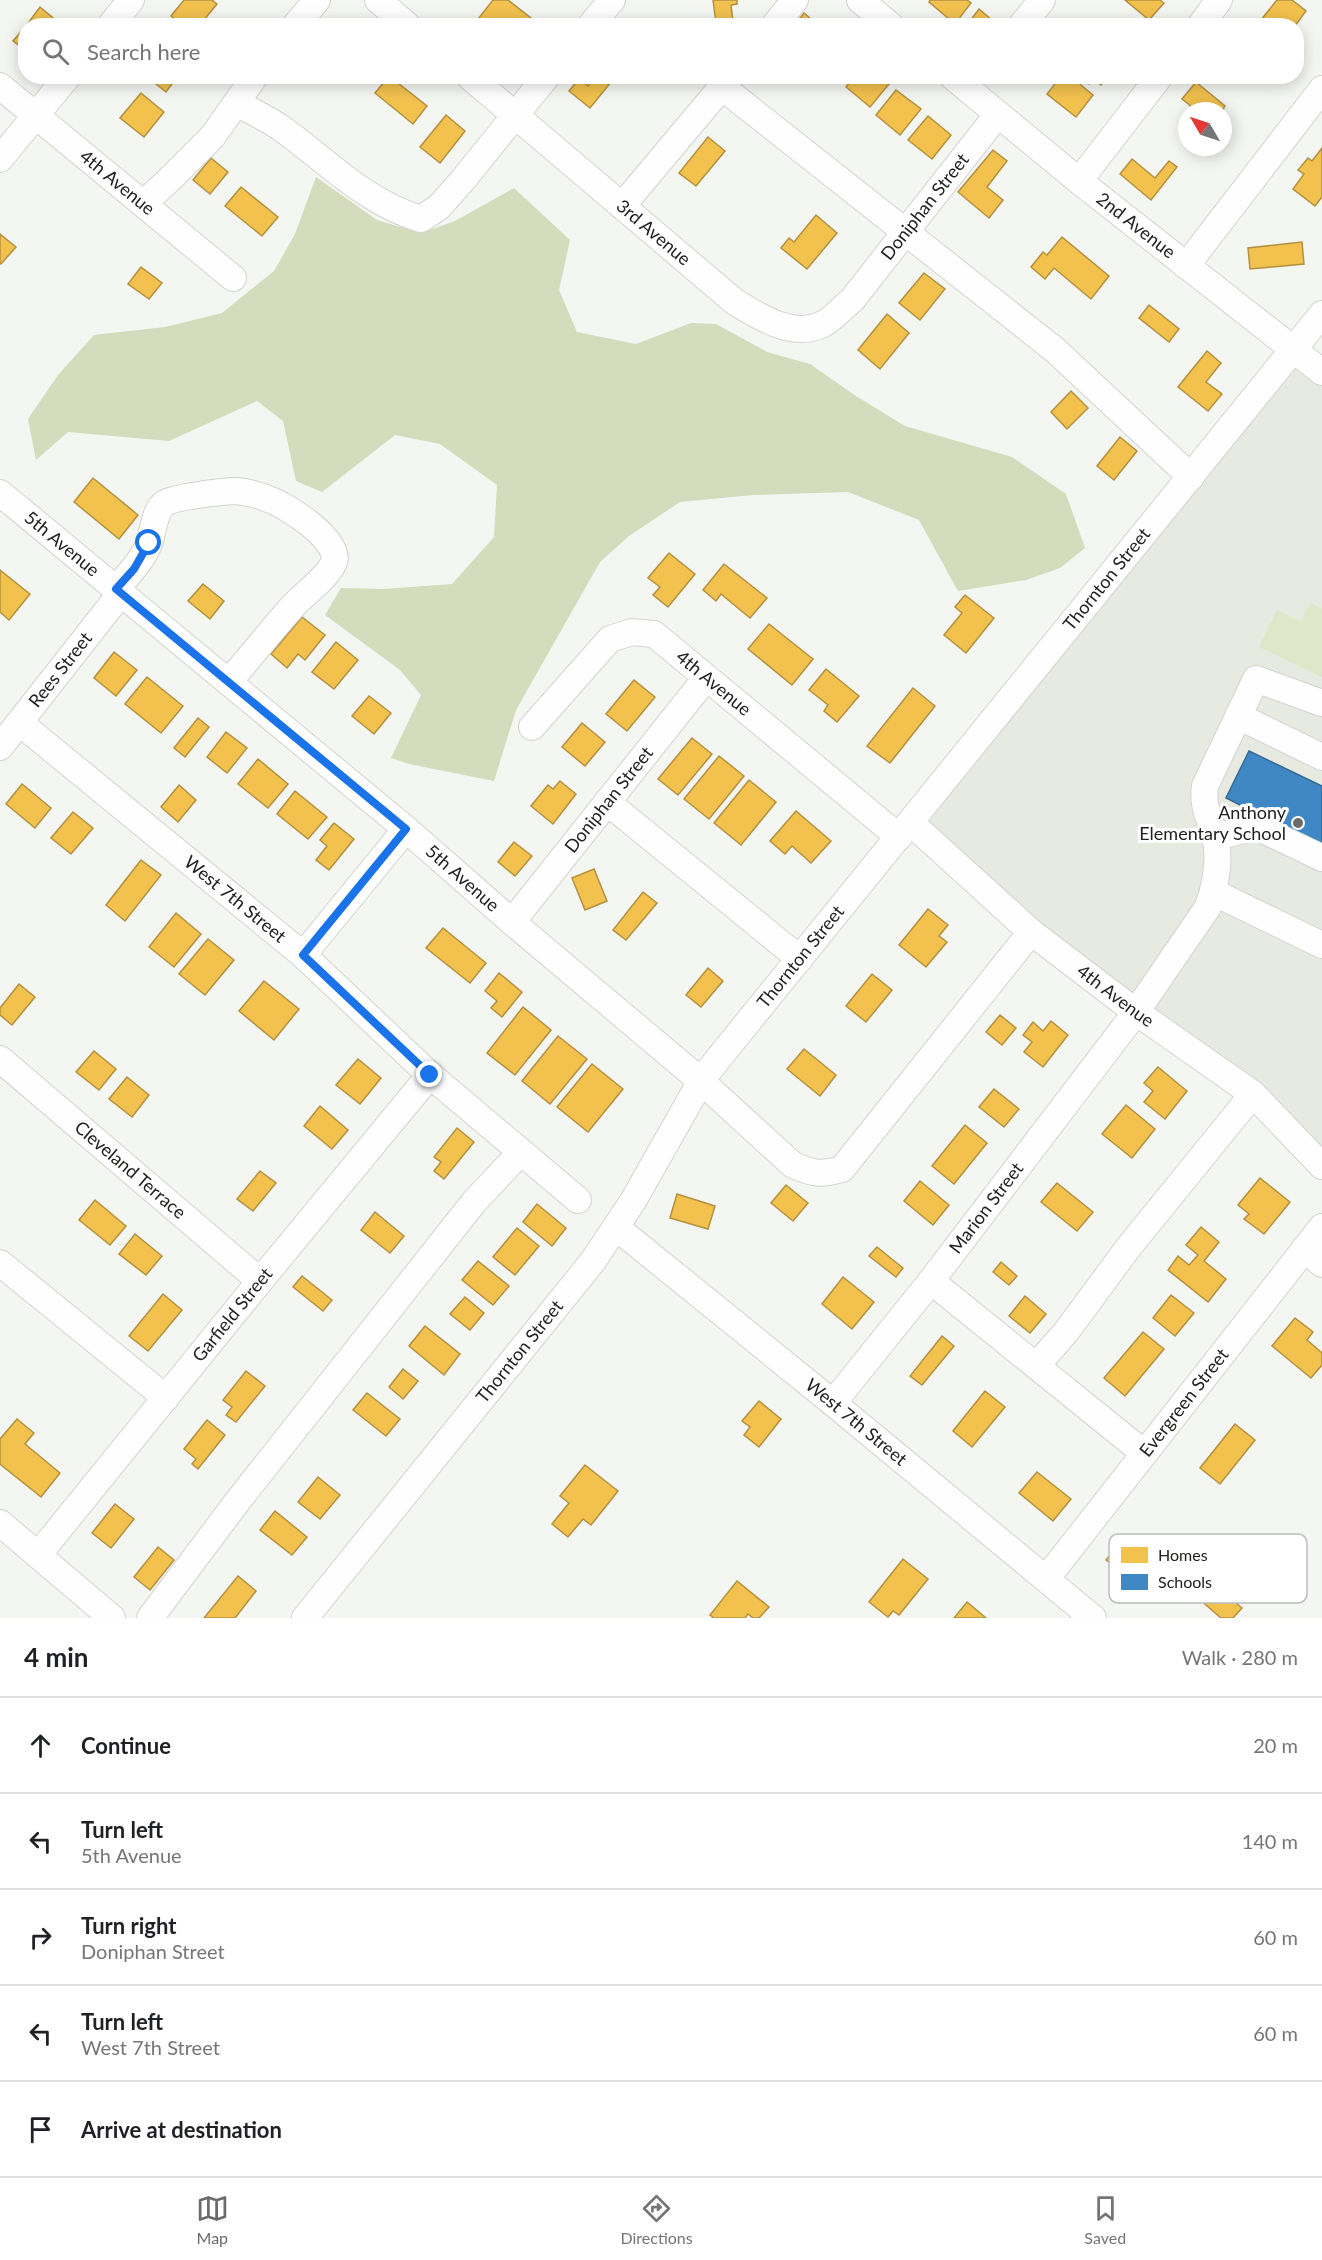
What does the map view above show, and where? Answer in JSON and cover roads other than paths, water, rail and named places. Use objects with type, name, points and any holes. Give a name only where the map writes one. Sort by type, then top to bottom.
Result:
[{"type":"street","points":[[116,18],[131,0]]},
{"type":"street","points":[[302,18],[317,0]]},
{"type":"street","points":[[378,0],[399,18]]},
{"type":"street","points":[[597,18],[612,0]]},
{"type":"street","points":[[780,18],[795,0]]},
{"type":"street","points":[[860,0],[881,18]]},
{"type":"street","points":[[1028,18],[1042,0]]},
{"type":"street","points":[[1206,18],[1220,0]]},
{"type":"street","points":[[0,159],[62,84]]},
{"type":"street","points":[[143,204],[213,136],[250,84]]},
{"type":"street","name":"3rd Avenue","points":[[478,84],[735,302],[757,315],[794,330],[822,324],[852,300]]},
{"type":"street","points":[[237,103],[279,127],[368,195],[400,213],[421,219],[439,207],[539,84]]},
{"type":"street","points":[[622,206],[724,84]]},
{"type":"street","points":[[728,84],[906,231],[1055,350],[1191,477]]},
{"type":"street","name":"2nd Avenue","points":[[970,84],[998,114],[1079,181],[1322,372]]},
{"type":"street","points":[[1079,181],[1154,84]]},
{"type":"street","name":"4th Avenue","points":[[0,86],[233,278]]},
{"type":"street","points":[[1186,266],[1322,89]]},
{"type":"street","name":"Doniphan Street","points":[[852,300],[998,114]]},
{"type":"street","name":"Thornton Street","points":[[305,1618],[593,1262],[617,1228],[701,1082],[1322,314]]},
{"type":"street","name":"Rees Street","points":[[0,747],[119,591],[149,543],[162,505],[172,499],[238,491],[270,499],[293,512],[321,534],[333,548],[335,560],[328,571],[292,607],[228,682]]},
{"type":"street","name":"5th Avenue","points":[[0,493],[406,829],[701,1082],[793,1165],[812,1173],[823,1174],[842,1169],[1030,932]]},
{"type":"street","name":"4th Avenue","points":[[532,727],[610,639],[632,632],[654,634],[706,678],[905,830],[1030,932],[1136,1012],[1253,1094],[1322,1166]]},
{"type":"street","name":"Doniphan Street","points":[[512,922],[706,678]]},
{"type":"street","name":"Marion Street","points":[[833,1403],[931,1281],[1136,1012],[1208,907],[1218,863],[1215,837],[1205,810],[1203,798],[1205,786],[1256,679],[1322,703]]},
{"type":"street","points":[[1238,716],[1322,757]]},
{"type":"street","name":"West 7th Street","points":[[20,723],[303,955],[430,1075],[578,1200]]},
{"type":"street","points":[[607,802],[800,959]]},
{"type":"street","points":[[1215,837],[1257,827],[1322,858]]},
{"type":"street","points":[[303,955],[406,829]]},
{"type":"street","points":[[1213,892],[1322,945]]},
{"type":"street","name":"Cleveland Terrace","points":[[0,1059],[260,1281]]},
{"type":"street","name":"Garfield Street","points":[[38,1555],[430,1075]]},
{"type":"street","points":[[1037,1365],[1066,1332],[1128,1248],[1253,1094]]},
{"type":"street","points":[[150,1618],[232,1509],[467,1211],[521,1152]]},
{"type":"street","name":"Evergreen Street","points":[[1046,1579],[1144,1453],[1313,1257],[1322,1227]]},
{"type":"street","name":"West 7th Street","points":[[617,1228],[1093,1618]]},
{"type":"street","points":[[0,1263],[166,1398]]},
{"type":"street","points":[[931,1281],[1144,1453]]},
{"type":"street","points":[[0,1523],[112,1618]]},
{"type":"place","name":"Anthony Elementary School","points":[[1298,823]]}]
